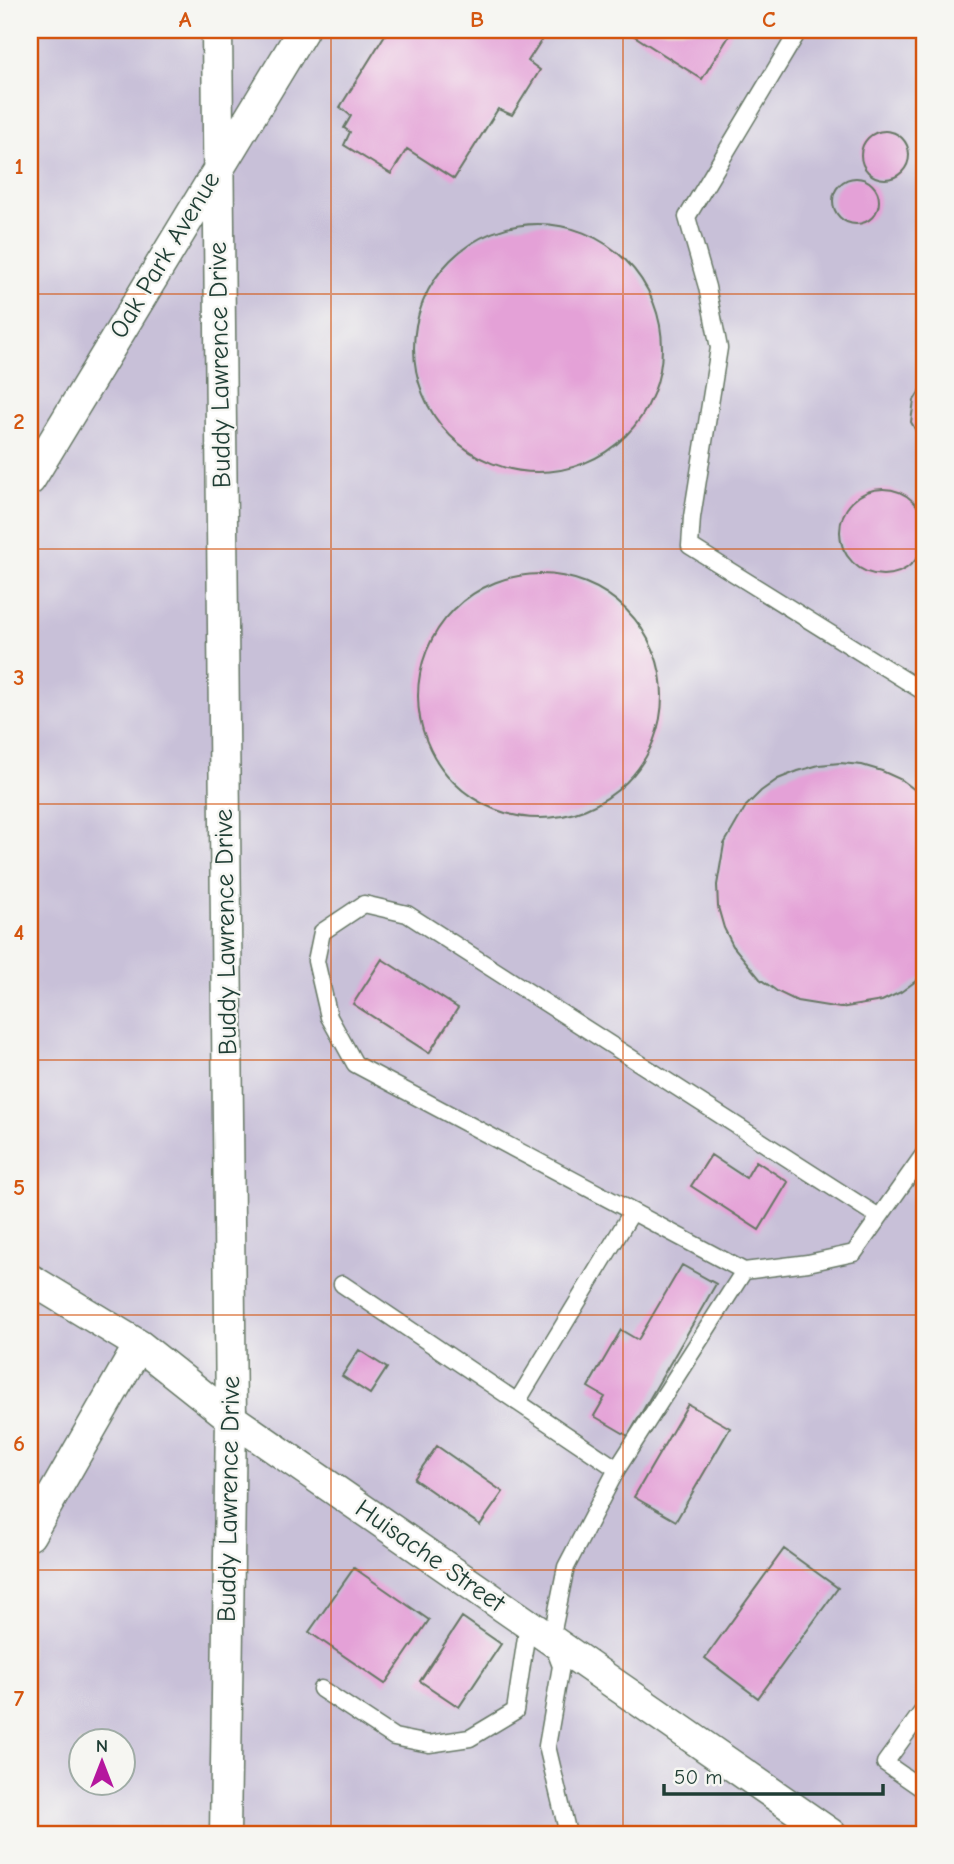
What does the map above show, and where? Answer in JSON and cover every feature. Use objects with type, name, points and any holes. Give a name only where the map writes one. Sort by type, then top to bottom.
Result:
[{"type":"street","name":"Buddy Lawrence Drive","points":[[217,30],[232,1418],[225,1834]]},
{"type":"street","name":"Oak Park Avenue","points":[[30,481],[217,168],[303,30]]},
{"type":"street","name":"Huisache Street","points":[[30,1279],[139,1345],[232,1418],[831,1834]]},
{"type":"street","points":[[30,1535],[139,1345]]},
{"type":"lane","points":[[799,30],[688,217],[707,287],[719,348],[692,517],[690,546],[924,692]]},
{"type":"lane","points":[[879,1217],[407,914],[364,904],[322,932],[316,961],[330,1017],[355,1064],[744,1271],[808,1263],[854,1253],[924,1154]]},
{"type":"lane","points":[[517,1402],[632,1212]]},
{"type":"lane","points":[[321,1689],[394,1737],[429,1744],[470,1738],[515,1711],[539,1632],[566,1567],[617,1469],[744,1271]]},
{"type":"lane","points":[[342,1284],[617,1469]]},
{"type":"lane","points":[[539,1632],[561,1666],[547,1746],[568,1834]]},
{"type":"lane","points":[[924,1709],[885,1763],[924,1790]]},
{"type":"shaded area","points":[[30,30],[924,30],[924,1834],[30,1834]]},
{"type":"building","points":[[388,30],[548,30],[528,61],[540,70],[512,115],[498,109],[454,179],[407,149],[391,174],[344,145],[350,132],[344,128],[351,116],[340,107]]},
{"type":"building","points":[[625,30],[733,30],[702,79]]},
{"type":"building","points":[[885,131],[902,138],[909,155],[902,172],[885,179],[868,172],[861,155],[868,138]]},
{"type":"building","points":[[856,178],[872,185],[879,201],[872,217],[856,224],[840,217],[833,201],[840,185]]},
{"type":"building","points":[[538,224],[574,230],[596,239],[616,252],[634,270],[647,290],[656,312],[662,348],[656,384],[647,406],[634,426],[616,444],[596,457],[574,466],[538,472],[502,466],[480,457],[460,444],[442,426],[429,406],[420,384],[414,348],[420,312],[429,290],[442,270],[460,252],[480,239],[502,230]]},
{"type":"building","points":[[924,384],[924,445],[911,422],[914,400]]},
{"type":"building","points":[[883,489],[899,493],[913,502],[922,516],[926,532],[922,548],[913,562],[899,571],[883,575],[867,571],[853,562],[844,548],[840,532],[844,516],[853,502],[867,493]]},
{"type":"building","points":[[540,574],[564,576],[587,583],[626,610],[653,649],[660,672],[660,720],[653,743],[626,782],[587,809],[564,816],[540,818],[516,816],[493,809],[454,782],[427,743],[420,720],[418,696],[420,672],[427,649],[454,610],[493,583],[516,576]]},
{"type":"building","points":[[840,763],[862,765],[882,771],[902,780],[924,797],[924,975],[901,992],[882,1001],[840,1008],[797,1001],[760,979],[733,946],[724,928],[718,907],[717,885],[724,844],[746,806],[761,791],[778,779],[798,771]]},
{"type":"building","points":[[382,959],[458,1008],[429,1053],[353,1004]]},
{"type":"building","points":[[711,1155],[746,1178],[756,1161],[788,1182],[759,1230],[691,1186]]},
{"type":"building","points":[[682,1265],[716,1284],[628,1436],[594,1416],[605,1397],[588,1387],[621,1330],[638,1340]]},
{"type":"building","points":[[359,1350],[387,1368],[370,1394],[342,1376]]},
{"type":"building","points":[[688,1404],[730,1428],[676,1521],[634,1497]]},
{"type":"building","points":[[437,1446],[503,1492],[480,1525],[414,1479]]},
{"type":"building","points":[[784,1549],[838,1588],[758,1698],[705,1658]]},
{"type":"building","points":[[354,1568],[429,1620],[385,1684],[309,1632]]},
{"type":"building","points":[[462,1617],[501,1644],[459,1707],[420,1681]]}]
